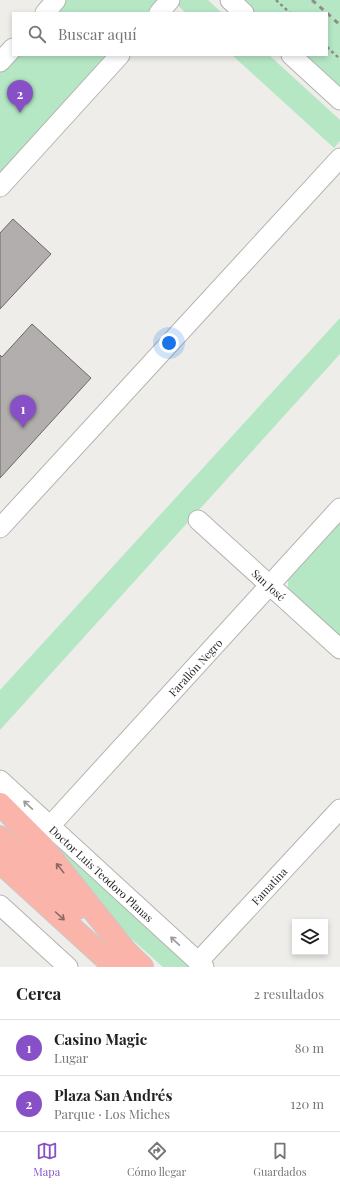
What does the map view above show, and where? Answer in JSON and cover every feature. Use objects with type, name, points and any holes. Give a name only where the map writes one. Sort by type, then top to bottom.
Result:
[{"type":"highway","points":[[0,804],[42,846],[128,963]]},
{"type":"highway","points":[[0,837],[128,963]]},
{"type":"highway","points":[[0,862],[128,963]]},
{"type":"street","points":[[45,12],[56,0]]},
{"type":"street","points":[[160,12],[170,0]]},
{"type":"street","points":[[230,0],[243,12]]},
{"type":"street","points":[[0,62],[12,49]]},
{"type":"street","points":[[0,187],[119,56]]},
{"type":"street","points":[[291,56],[340,100]]},
{"type":"street","points":[[0,528],[340,158]]},
{"type":"street","name":"Farallón Negro","points":[[50,826],[340,508]]},
{"type":"street","name":"San José","points":[[198,520],[340,649]]},
{"type":"street","name":"Doctor Luis Teodoro Planas","points":[[0,780],[201,965]]},
{"type":"street","name":"Famatina","points":[[201,965],[340,809]]},
{"type":"street","points":[[0,905],[68,967]]},
{"type":"path","points":[[276,0],[289,12]]},
{"type":"path","points":[[328,48],[340,58]]},
{"type":"green space","points":[[63,0],[159,0],[148,12],[52,12]]},
{"type":"green space","points":[[177,0],[208,0],[221,12],[185,12],[175,3]]},
{"type":"green space","points":[[241,0],[340,0],[340,90],[302,56],[328,56],[328,12],[254,12]]},
{"type":"green space","points":[[12,56],[108,56],[0,174],[0,69]]},
{"type":"green space","points":[[233,56],[270,56],[340,120],[340,141],[334,148]]},
{"type":"green space","points":[[340,318],[340,354],[0,730],[0,690]]},
{"type":"green space","points":[[340,521],[340,640],[288,589],[288,580]]},
{"type":"green space","points":[[0,793],[191,967],[163,967],[115,924],[0,797]]},
{"type":"building","points":[[13,219],[51,254],[0,309],[0,233]]},
{"type":"building","points":[[32,324],[91,378],[0,478],[0,355],[2,357]]},
{"type":"railway","points":[[312,0],[326,12]]},
{"type":"railway","points":[[328,14],[340,25]]},
{"type":"place","name":"Plaza San Andrés","points":[[20,113]]},
{"type":"place","name":"Casino Magic","points":[[23,428]]}]
